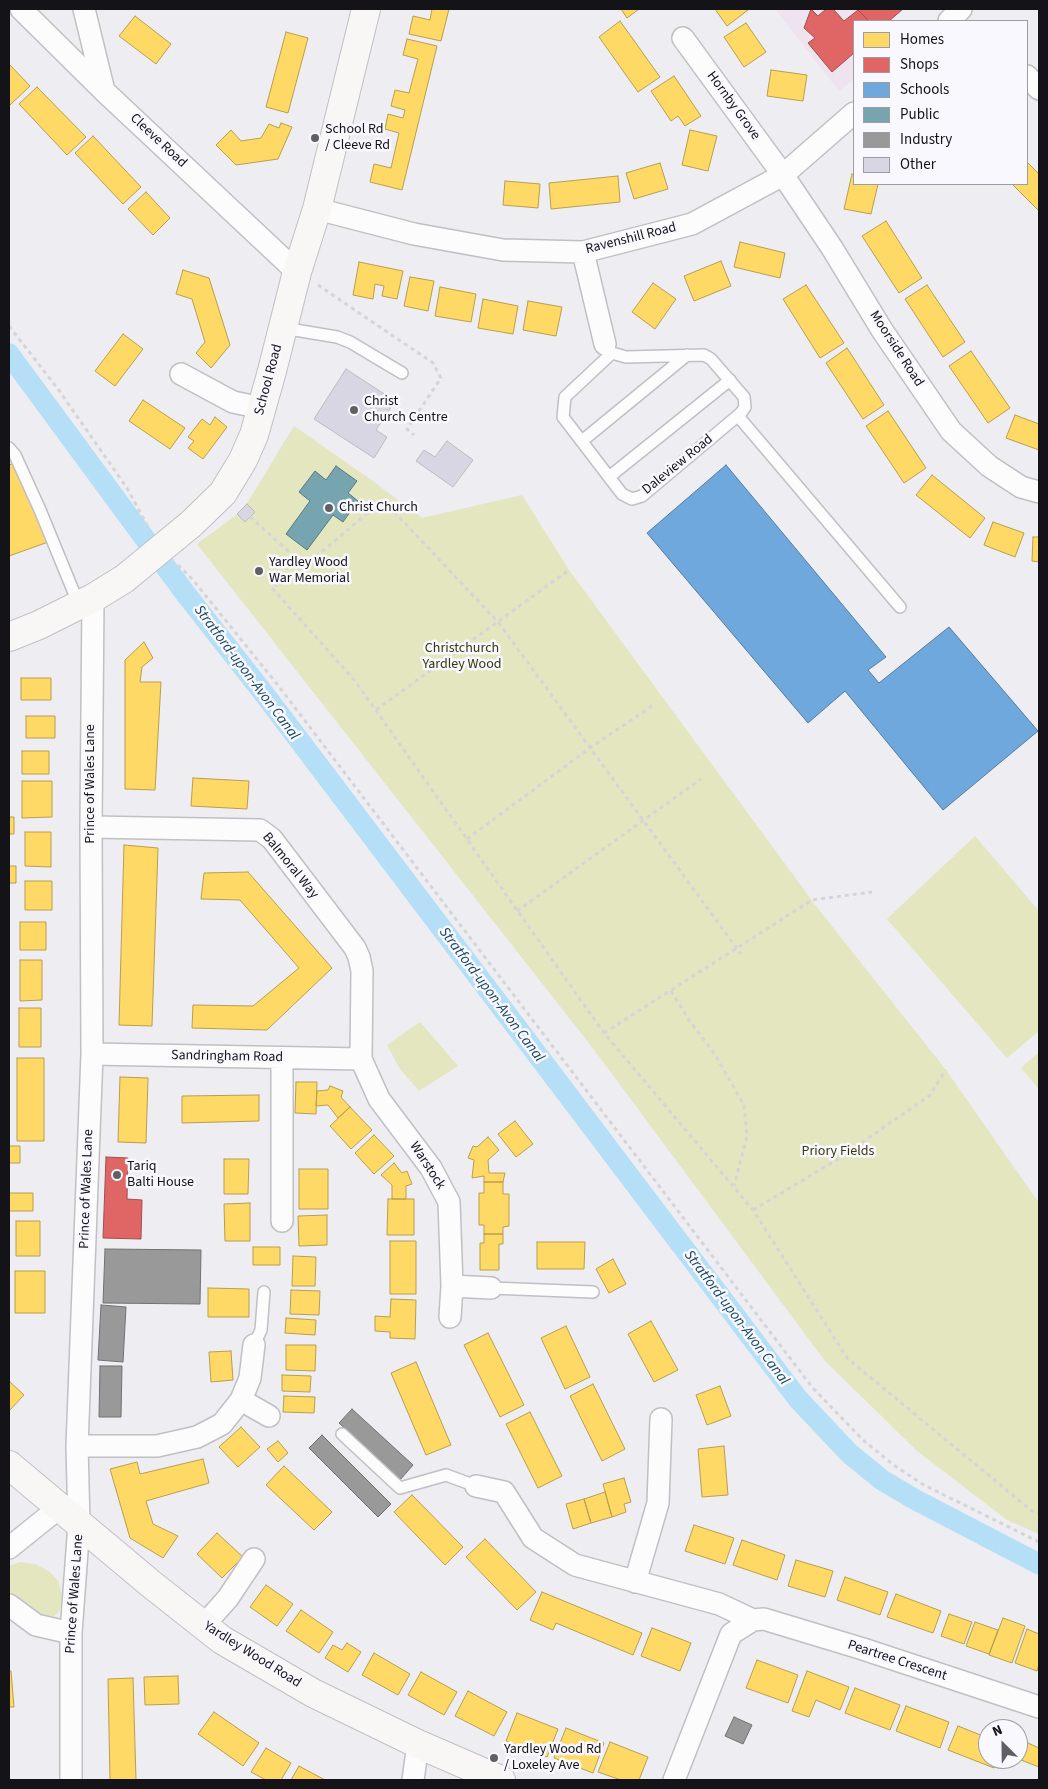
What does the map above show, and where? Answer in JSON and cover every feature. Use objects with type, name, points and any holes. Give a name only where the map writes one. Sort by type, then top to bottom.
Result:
[{"type":"street","name":"Cleeve Road","points":[[21,9],[296,272]]},
{"type":"street","points":[[84,9],[104,90]]},
{"type":"street","name":"School Road","points":[[9,637],[86,602],[124,579],[191,524],[223,493],[243,460],[254,435],[262,408],[296,272],[317,209],[366,9]]},
{"type":"street","name":"Hornby Grove","points":[[683,38],[783,174]]},
{"type":"street","points":[[1028,77],[1039,88]]},
{"type":"street","name":"Ravenshill Road","points":[[317,209],[414,234],[503,250],[584,252],[692,224],[783,174],[853,114]]},
{"type":"street","name":"Moorside Road","points":[[783,174],[832,248],[882,330],[951,431],[989,466],[1021,487],[1039,492]]},
{"type":"street","points":[[584,252],[609,348]]},
{"type":"street","points":[[181,374],[232,402],[262,408]]},
{"type":"street","name":"Prince of Wales Lane","points":[[71,1780],[70,1516],[77,1446],[92,1054],[91,827],[86,602]]},
{"type":"street","name":"Balmoral Way","points":[[91,827],[260,830],[272,839],[355,948],[359,957],[362,971],[361,1059]]},
{"type":"street","name":"Sandringham Road","points":[[92,1054],[361,1059]]},
{"type":"street","points":[[282,1058],[282,1221]]},
{"type":"street","name":"Warstock","points":[[361,1059],[379,1099],[431,1168],[449,1202],[452,1286],[450,1317]]},
{"type":"street","points":[[452,1286],[491,1288]]},
{"type":"street","points":[[77,1446],[157,1446],[197,1437],[222,1424],[241,1400],[250,1378],[254,1345]]},
{"type":"street","points":[[241,1400],[269,1416]]},
{"type":"street","points":[[635,1582],[658,1503],[661,1418]]},
{"type":"street","name":"Yardley Wood Road","points":[[9,1465],[222,1640],[313,1693],[418,1744],[501,1780]]},
{"type":"street","name":"Peartree Crescent","points":[[476,1486],[504,1492],[533,1538],[575,1565],[720,1604],[753,1620],[764,1619],[1039,1707]]},
{"type":"street","points":[[9,1548],[70,1516]]},
{"type":"street","points":[[204,1625],[228,1598],[254,1560]]},
{"type":"street","points":[[9,1605],[36,1625],[71,1633]]},
{"type":"street","points":[[674,1780],[731,1634],[753,1620]]},
{"type":"street","points":[[413,1780],[418,1744]]},
{"type":"lane","points":[[283,328],[337,337],[350,342],[402,373]]},
{"type":"lane","points":[[609,348],[626,357],[704,355],[711,359],[744,397],[745,407],[738,416],[900,607]]},
{"type":"lane","name":"Daleview Road","points":[[609,348],[565,397],[563,417],[622,494],[632,499],[642,496],[738,416]]},
{"type":"lane","points":[[582,442],[687,355]]},
{"type":"lane","points":[[609,477],[730,380]]},
{"type":"lane","points":[[9,448],[15,455],[86,602]]},
{"type":"lane","points":[[491,1288],[593,1292]]},
{"type":"lane","points":[[254,1345],[261,1330],[264,1292]]},
{"type":"lane","points":[[342,1434],[400,1488],[446,1475],[476,1486]]},
{"type":"path","points":[[9,326],[58,389],[127,488],[154,537]]},
{"type":"path","points":[[741,954],[498,622],[383,500],[305,566],[272,588],[355,681],[604,1033],[754,1210],[847,1358],[1032,1511],[1039,1513]]},
{"type":"path","points":[[250,517],[305,566]]},
{"type":"path","points":[[175,563],[193,580],[277,684],[812,1387],[863,1440],[896,1466],[924,1485],[1039,1542]]},
{"type":"path","points":[[376,710],[569,570]]},
{"type":"path","points":[[466,838],[590,748],[652,706]]},
{"type":"path","points":[[517,911],[701,779]]},
{"type":"path","points":[[604,1033],[812,900],[872,892]]},
{"type":"path","points":[[671,991],[688,1020],[714,1053],[744,1105],[747,1136],[734,1187]]},
{"type":"path","points":[[754,1210],[838,1160],[929,1096],[946,1070]]},
{"type":"shaded area","points":[[775,9],[857,9],[868,20],[853,20],[853,80],[839,91]]},
{"type":"green space","points":[[294,426],[422,518],[522,495],[569,570],[816,906],[946,1070],[1039,1203],[1039,1534],[1007,1520],[916,1450],[825,1361],[592,1047],[197,544],[243,510]]},
{"type":"green space","points":[[975,836],[1039,911],[1039,1031],[1007,1058],[887,919]]},
{"type":"green space","points":[[420,1022],[458,1066],[419,1091],[400,1069],[387,1045]]},
{"type":"green space","points":[[1039,1052],[1039,1089],[1021,1068]]},
{"type":"green space","points":[[20,1562],[35,1564],[49,1571],[58,1581],[62,1594],[61,1607],[58,1613],[52,1617],[38,1614],[9,1591],[9,1566]]},
{"type":"building: Homes","points":[[432,9],[449,9],[441,41],[409,34],[413,16],[430,20]]},
{"type":"building: Homes","points":[[621,9],[639,9],[627,18]]},
{"type":"building: Homes","points":[[715,9],[747,9],[748,10],[727,26]]},
{"type":"building: Homes","points":[[135,16],[171,44],[156,64],[119,36]]},
{"type":"building: Homes","points":[[620,21],[660,77],[638,92],[599,37]]},
{"type":"building: Homes","points":[[746,23],[766,52],[744,67],[724,37]]},
{"type":"building: Homes","points":[[286,32],[308,38],[288,113],[266,107]]},
{"type":"building: Homes","points":[[407,39],[437,46],[402,190],[370,182],[374,164],[391,168],[399,133],[385,129],[388,114],[403,118],[405,110],[391,106],[395,90],[409,93],[418,59],[403,55]]},
{"type":"building: Homes","points":[[9,64],[30,86],[10,105],[9,103]]},
{"type":"building: Homes","points":[[771,70],[807,75],[803,101],[767,96]]},
{"type":"building: Homes","points":[[674,76],[701,116],[685,126],[678,116],[671,121],[651,91]]},
{"type":"building: Homes","points":[[37,87],[86,137],[67,155],[19,104]]},
{"type":"building: Homes","points":[[281,123],[292,127],[278,159],[236,165],[216,145],[231,130],[241,141],[261,138],[269,124],[279,128]]},
{"type":"building: Homes","points":[[690,130],[717,136],[708,171],[682,165]]},
{"type":"building: Homes","points":[[93,136],[141,187],[123,204],[75,153]]},
{"type":"building: Homes","points":[[660,163],[668,189],[634,199],[626,173]]},
{"type":"building: Homes","points":[[1028,163],[1039,174],[1039,211],[1013,185],[1028,185]]},
{"type":"building: Homes","points":[[852,174],[853,185],[878,185],[871,214],[844,209]]},
{"type":"building: Homes","points":[[618,176],[620,202],[551,209],[549,183]]},
{"type":"building: Homes","points":[[505,181],[540,184],[538,208],[503,205]]},
{"type":"building: Homes","points":[[146,192],[170,218],[153,235],[128,209]]},
{"type":"building: Homes","points":[[886,221],[922,278],[899,293],[862,236]]},
{"type":"building: Homes","points":[[740,242],[785,253],[780,278],[734,267]]},
{"type":"building: Homes","points":[[721,261],[731,286],[694,301],[684,276]]},
{"type":"building: Homes","points":[[359,262],[403,271],[397,299],[382,296],[384,286],[375,284],[373,299],[353,295]]},
{"type":"building: Homes","points":[[183,270],[209,278],[230,345],[211,368],[196,353],[205,342],[192,299],[176,294]]},
{"type":"building: Homes","points":[[410,277],[434,281],[428,311],[404,306]]},
{"type":"building: Homes","points":[[653,283],[676,299],[655,329],[632,312]]},
{"type":"building: Homes","points":[[806,285],[844,343],[820,358],[783,299]]},
{"type":"building: Homes","points":[[927,285],[965,342],[943,357],[905,299]]},
{"type":"building: Homes","points":[[440,287],[476,294],[471,322],[435,316]]},
{"type":"building: Homes","points":[[483,299],[518,306],[513,334],[478,328]]},
{"type":"building: Homes","points":[[528,301],[562,307],[556,336],[523,330]]},
{"type":"building: Homes","points":[[123,334],[143,349],[115,386],[95,371]]},
{"type":"building: Homes","points":[[847,348],[884,405],[863,419],[826,363]]},
{"type":"building: Homes","points":[[971,351],[1010,408],[988,423],[949,366]]},
{"type":"building: Homes","points":[[143,400],[185,428],[170,449],[129,421]]},
{"type":"building: Homes","points":[[888,411],[926,468],[904,483],[866,426]]},
{"type":"building: Homes","points":[[1015,415],[1039,424],[1039,450],[1006,438]]},
{"type":"building: Homes","points":[[215,417],[227,427],[203,459],[188,448],[194,441],[188,437],[202,419],[210,425]]},
{"type":"building: Homes","points":[[17,462],[38,520],[43,518],[51,541],[9,556],[9,465]]},
{"type":"building: Homes","points":[[932,475],[985,518],[970,538],[916,495]]},
{"type":"building: Homes","points":[[993,522],[1024,533],[1015,557],[984,545]]},
{"type":"building: Homes","points":[[1033,537],[1039,537],[1039,562],[1032,561]]},
{"type":"building: Homes","points":[[144,642],[153,658],[142,667],[140,682],[161,682],[155,790],[125,789],[125,660]]},
{"type":"building: Homes","points":[[21,678],[51,678],[51,700],[21,700]]},
{"type":"building: Homes","points":[[26,716],[55,716],[55,738],[26,738]]},
{"type":"building: Homes","points":[[22,751],[49,751],[49,774],[22,774]]},
{"type":"building: Homes","points":[[193,778],[249,781],[247,809],[191,806]]},
{"type":"building: Homes","points":[[22,781],[52,781],[52,817],[22,818]]},
{"type":"building: Homes","points":[[9,817],[14,817],[14,834],[9,834]]},
{"type":"building: Homes","points":[[25,832],[51,832],[51,867],[25,866]]},
{"type":"building: Homes","points":[[124,845],[158,848],[152,1026],[119,1025]]},
{"type":"building: Homes","points":[[9,866],[16,866],[16,883],[9,883]]},
{"type":"building: Homes","points":[[248,872],[332,968],[267,1030],[192,1028],[193,1005],[253,1006],[299,968],[240,900],[201,899],[204,873]]},
{"type":"building: Homes","points":[[25,881],[52,881],[52,910],[25,910]]},
{"type":"building: Homes","points":[[20,922],[46,922],[46,950],[20,950]]},
{"type":"building: Homes","points":[[20,960],[42,960],[42,1000],[20,1001]]},
{"type":"building: Homes","points":[[19,1008],[41,1008],[41,1047],[19,1047]]},
{"type":"building: Homes","points":[[17,1058],[44,1058],[44,1141],[17,1141]]},
{"type":"building: Homes","points":[[120,1077],[148,1078],[146,1143],[118,1142]]},
{"type":"building: Homes","points":[[296,1082],[317,1082],[316,1114],[295,1113]]},
{"type":"building: Homes","points":[[330,1086],[343,1091],[341,1097],[350,1107],[338,1118],[328,1105],[316,1106],[317,1091],[328,1090]]},
{"type":"building: Homes","points":[[259,1095],[259,1121],[182,1123],[182,1096]]},
{"type":"building: Homes","points":[[350,1107],[372,1130],[351,1149],[330,1126]]},
{"type":"building: Homes","points":[[515,1121],[533,1144],[516,1157],[498,1134]]},
{"type":"building: Homes","points":[[374,1135],[394,1156],[374,1174],[355,1153]]},
{"type":"building: Homes","points":[[488,1137],[499,1150],[488,1160],[489,1173],[505,1173],[503,1182],[484,1182],[484,1176],[472,1178],[474,1160],[468,1158],[473,1146],[477,1147]]},
{"type":"building: Homes","points":[[9,1146],[20,1146],[20,1163],[9,1163]]},
{"type":"building: Homes","points":[[224,1159],[249,1159],[248,1194],[224,1194]]},
{"type":"building: Homes","points":[[394,1163],[402,1173],[407,1171],[412,1184],[406,1186],[406,1199],[392,1199],[392,1185],[381,1175]]},
{"type":"building: Homes","points":[[299,1169],[328,1169],[328,1209],[299,1209]]},
{"type":"building: Homes","points":[[484,1182],[503,1182],[503,1194],[509,1194],[509,1226],[503,1227],[503,1234],[484,1234],[484,1225],[479,1225],[479,1193],[484,1193]]},
{"type":"building: Homes","points":[[9,1193],[33,1193],[33,1211],[9,1211]]},
{"type":"building: Homes","points":[[388,1199],[414,1199],[414,1235],[387,1235]]},
{"type":"building: Homes","points":[[250,1203],[250,1241],[225,1241],[224,1204]]},
{"type":"building: Homes","points":[[327,1215],[327,1245],[299,1246],[298,1216]]},
{"type":"building: Homes","points":[[16,1221],[40,1221],[40,1256],[16,1256]]},
{"type":"building: Homes","points":[[484,1234],[503,1234],[503,1244],[499,1244],[499,1270],[480,1270],[480,1243],[484,1243]]},
{"type":"building: Homes","points":[[390,1241],[416,1241],[416,1294],[390,1294]]},
{"type":"building: Homes","points":[[537,1242],[585,1242],[584,1269],[537,1269]]},
{"type":"building: Homes","points":[[253,1247],[280,1247],[280,1265],[253,1265]]},
{"type":"building: Homes","points":[[293,1256],[316,1257],[315,1286],[292,1286]]},
{"type":"building: Homes","points":[[613,1259],[626,1284],[609,1293],[596,1269]]},
{"type":"building: Homes","points":[[15,1271],[45,1271],[45,1313],[15,1313]]},
{"type":"building: Homes","points":[[208,1288],[249,1289],[249,1317],[208,1317]]},
{"type":"building: Homes","points":[[291,1290],[320,1291],[319,1315],[290,1314]]},
{"type":"building: Homes","points":[[391,1299],[416,1300],[415,1339],[390,1338],[390,1332],[375,1331],[375,1316],[390,1317]]},
{"type":"building: Homes","points":[[286,1318],[316,1320],[315,1335],[285,1333]]},
{"type":"building: Homes","points":[[651,1321],[678,1370],[654,1382],[628,1334]]},
{"type":"building: Homes","points":[[566,1326],[590,1377],[565,1389],[541,1338]]},
{"type":"building: Homes","points":[[488,1333],[524,1405],[500,1417],[464,1345]]},
{"type":"building: Homes","points":[[286,1345],[316,1345],[315,1371],[286,1370]]},
{"type":"building: Homes","points":[[231,1351],[233,1380],[211,1382],[209,1352]]},
{"type":"building: Homes","points":[[416,1362],[451,1445],[426,1455],[391,1373]]},
{"type":"building: Homes","points":[[282,1375],[311,1376],[310,1392],[282,1391]]},
{"type":"building: Homes","points":[[9,1381],[24,1395],[9,1411]]},
{"type":"building: Homes","points":[[593,1384],[625,1449],[602,1461],[570,1396]]},
{"type":"building: Homes","points":[[720,1386],[731,1416],[707,1425],[696,1395]]},
{"type":"building: Homes","points":[[284,1396],[315,1397],[314,1413],[283,1412]]},
{"type":"building: Homes","points":[[530,1412],[562,1476],[538,1488],[506,1424]]},
{"type":"building: Homes","points":[[241,1427],[260,1447],[238,1467],[219,1447]]},
{"type":"building: Homes","points":[[278,1441],[288,1453],[278,1462],[267,1449]]},
{"type":"building: Homes","points":[[724,1446],[728,1495],[702,1497],[698,1449]]},
{"type":"building: Homes","points":[[203,1459],[209,1483],[146,1501],[153,1524],[178,1536],[163,1558],[130,1538],[110,1469],[137,1462],[140,1474]]},
{"type":"building: Homes","points":[[284,1466],[332,1512],[314,1530],[266,1485]]},
{"type":"building: Homes","points":[[624,1478],[631,1502],[624,1504],[626,1512],[612,1517],[603,1484]]},
{"type":"building: Homes","points":[[605,1492],[612,1517],[591,1523],[584,1499]]},
{"type":"building: Homes","points":[[412,1495],[463,1547],[445,1565],[394,1512]]},
{"type":"building: Homes","points":[[584,1499],[591,1523],[573,1529],[566,1504]]},
{"type":"building: Homes","points":[[694,1525],[734,1538],[725,1564],[685,1551]]},
{"type":"building: Homes","points":[[217,1533],[243,1557],[222,1578],[197,1554]]},
{"type":"building: Homes","points":[[485,1539],[536,1592],[517,1610],[466,1557]]},
{"type":"building: Homes","points":[[742,1540],[785,1555],[777,1580],[733,1565]]},
{"type":"building: Homes","points":[[796,1560],[833,1571],[825,1597],[788,1586]]},
{"type":"building: Homes","points":[[845,1577],[888,1592],[880,1615],[837,1600]]},
{"type":"building: Homes","points":[[266,1585],[293,1604],[277,1626],[250,1607]]},
{"type":"building: Homes","points":[[542,1592],[642,1633],[633,1655],[556,1623],[553,1630],[530,1620]]},
{"type":"building: Homes","points":[[896,1594],[941,1611],[933,1633],[887,1617]]},
{"type":"building: Homes","points":[[301,1610],[333,1632],[319,1653],[286,1631]]},
{"type":"building: Homes","points":[[949,1614],[972,1622],[964,1644],[941,1636]]},
{"type":"building: Homes","points":[[1003,1618],[1025,1626],[1012,1663],[989,1655]]},
{"type":"building: Homes","points":[[975,1622],[998,1630],[989,1654],[966,1646]]},
{"type":"building: Homes","points":[[652,1628],[691,1643],[680,1671],[641,1656]]},
{"type":"building: Homes","points":[[1027,1629],[1039,1634],[1039,1664],[1037,1671],[1015,1663]]},
{"type":"building: Homes","points":[[347,1643],[361,1652],[348,1672],[325,1658],[333,1645],[342,1650]]},
{"type":"building: Homes","points":[[374,1653],[410,1674],[398,1695],[362,1675]]},
{"type":"building: Homes","points":[[757,1660],[798,1675],[788,1703],[746,1688]]},
{"type":"building: Homes","points":[[9,1671],[11,1671],[14,1707],[9,1707]]},
{"type":"building: Homes","points":[[807,1671],[849,1687],[840,1710],[816,1700],[809,1717],[792,1711]]},
{"type":"building: Homes","points":[[421,1672],[457,1692],[444,1715],[408,1695]]},
{"type":"building: Homes","points":[[178,1676],[179,1704],[145,1705],[144,1677]]},
{"type":"building: Homes","points":[[133,1678],[136,1780],[110,1780],[108,1679]]},
{"type":"building: Homes","points":[[855,1688],[900,1705],[890,1730],[845,1713]]},
{"type":"building: Homes","points":[[468,1691],[507,1712],[494,1736],[455,1716]]},
{"type":"building: Homes","points":[[906,1706],[949,1722],[940,1748],[896,1731]]},
{"type":"building: Homes","points":[[214,1712],[259,1743],[243,1766],[198,1734]]},
{"type":"building: Homes","points":[[517,1713],[558,1729],[547,1757],[506,1741]]},
{"type":"building: Homes","points":[[958,1726],[978,1734],[978,1762],[948,1750]]},
{"type":"building: Homes","points":[[566,1728],[604,1743],[593,1773],[554,1758]]},
{"type":"building: Homes","points":[[610,1742],[648,1757],[639,1780],[621,1780],[598,1772]]},
{"type":"building: Homes","points":[[1028,1743],[1039,1748],[1039,1767],[1028,1763]]},
{"type":"building: Homes","points":[[266,1748],[291,1763],[281,1780],[266,1780],[251,1772]]},
{"type":"building: Homes","points":[[299,1766],[325,1780],[291,1780]]},
{"type":"building: Shops","points":[[811,9],[818,16],[826,9],[833,9],[844,21],[858,10],[868,20],[853,20],[853,54],[832,72],[808,43],[815,38],[804,28]]},
{"type":"building: Shops","points":[[857,9],[903,9],[890,20],[868,20]]},
{"type":"building: Shops","points":[[106,1157],[128,1158],[127,1199],[142,1200],[141,1239],[103,1238]]},
{"type":"building: Schools","points":[[726,465],[886,657],[868,670],[879,683],[949,627],[1038,731],[943,810],[845,691],[808,723],[647,533]]},
{"type":"building: Public","name":"Christ Church","points":[[336,466],[357,481],[348,493],[358,501],[343,522],[333,515],[307,550],[286,534],[310,501],[299,492],[315,471],[326,480]]},
{"type":"building: Industry","points":[[105,1249],[201,1250],[200,1304],[103,1303]]},
{"type":"building: Industry","points":[[101,1305],[126,1307],[123,1362],[98,1360]]},
{"type":"building: Industry","points":[[100,1366],[122,1366],[121,1417],[99,1417]]},
{"type":"building: Industry","points":[[352,1409],[413,1465],[400,1480],[339,1423]]},
{"type":"building: Industry","points":[[322,1435],[391,1504],[378,1517],[309,1448]]},
{"type":"building: Industry","points":[[734,1717],[752,1725],[743,1744],[725,1736]]},
{"type":"building: Other","name":"Christ Church Centre","points":[[346,369],[395,401],[376,430],[387,437],[374,458],[314,419]]},
{"type":"building: Other","points":[[447,441],[473,460],[453,487],[416,461],[424,450],[435,457]]},
{"type":"building: Other","points":[[247,504],[255,512],[245,522],[237,514]]},
{"type":"waterway","name":"Stratford-upon-Avon Canal","points":[[9,354],[185,593],[265,695],[798,1399],[850,1454],[882,1480],[914,1499],[1039,1564]]},
{"type":"place","name":"School Rd / Cleeve Rd","points":[[315,138]]},
{"type":"place","name":"Christ Church Centre","points":[[354,410]]},
{"type":"place","name":"Christ Church","points":[[329,508]]},
{"type":"place","name":"Yardley Wood War Memorial","points":[[259,571]]},
{"type":"place","name":"Tariq Balti House","points":[[117,1175]]},
{"type":"place","name":"Yardley Wood Rd / Loxeley Ave","points":[[494,1758]]},
{"type":"park label","name":"Christchurch Yardley Wood","points":[[462,658]]},
{"type":"park label","name":"Priory Fields","points":[[838,1152]]}]
